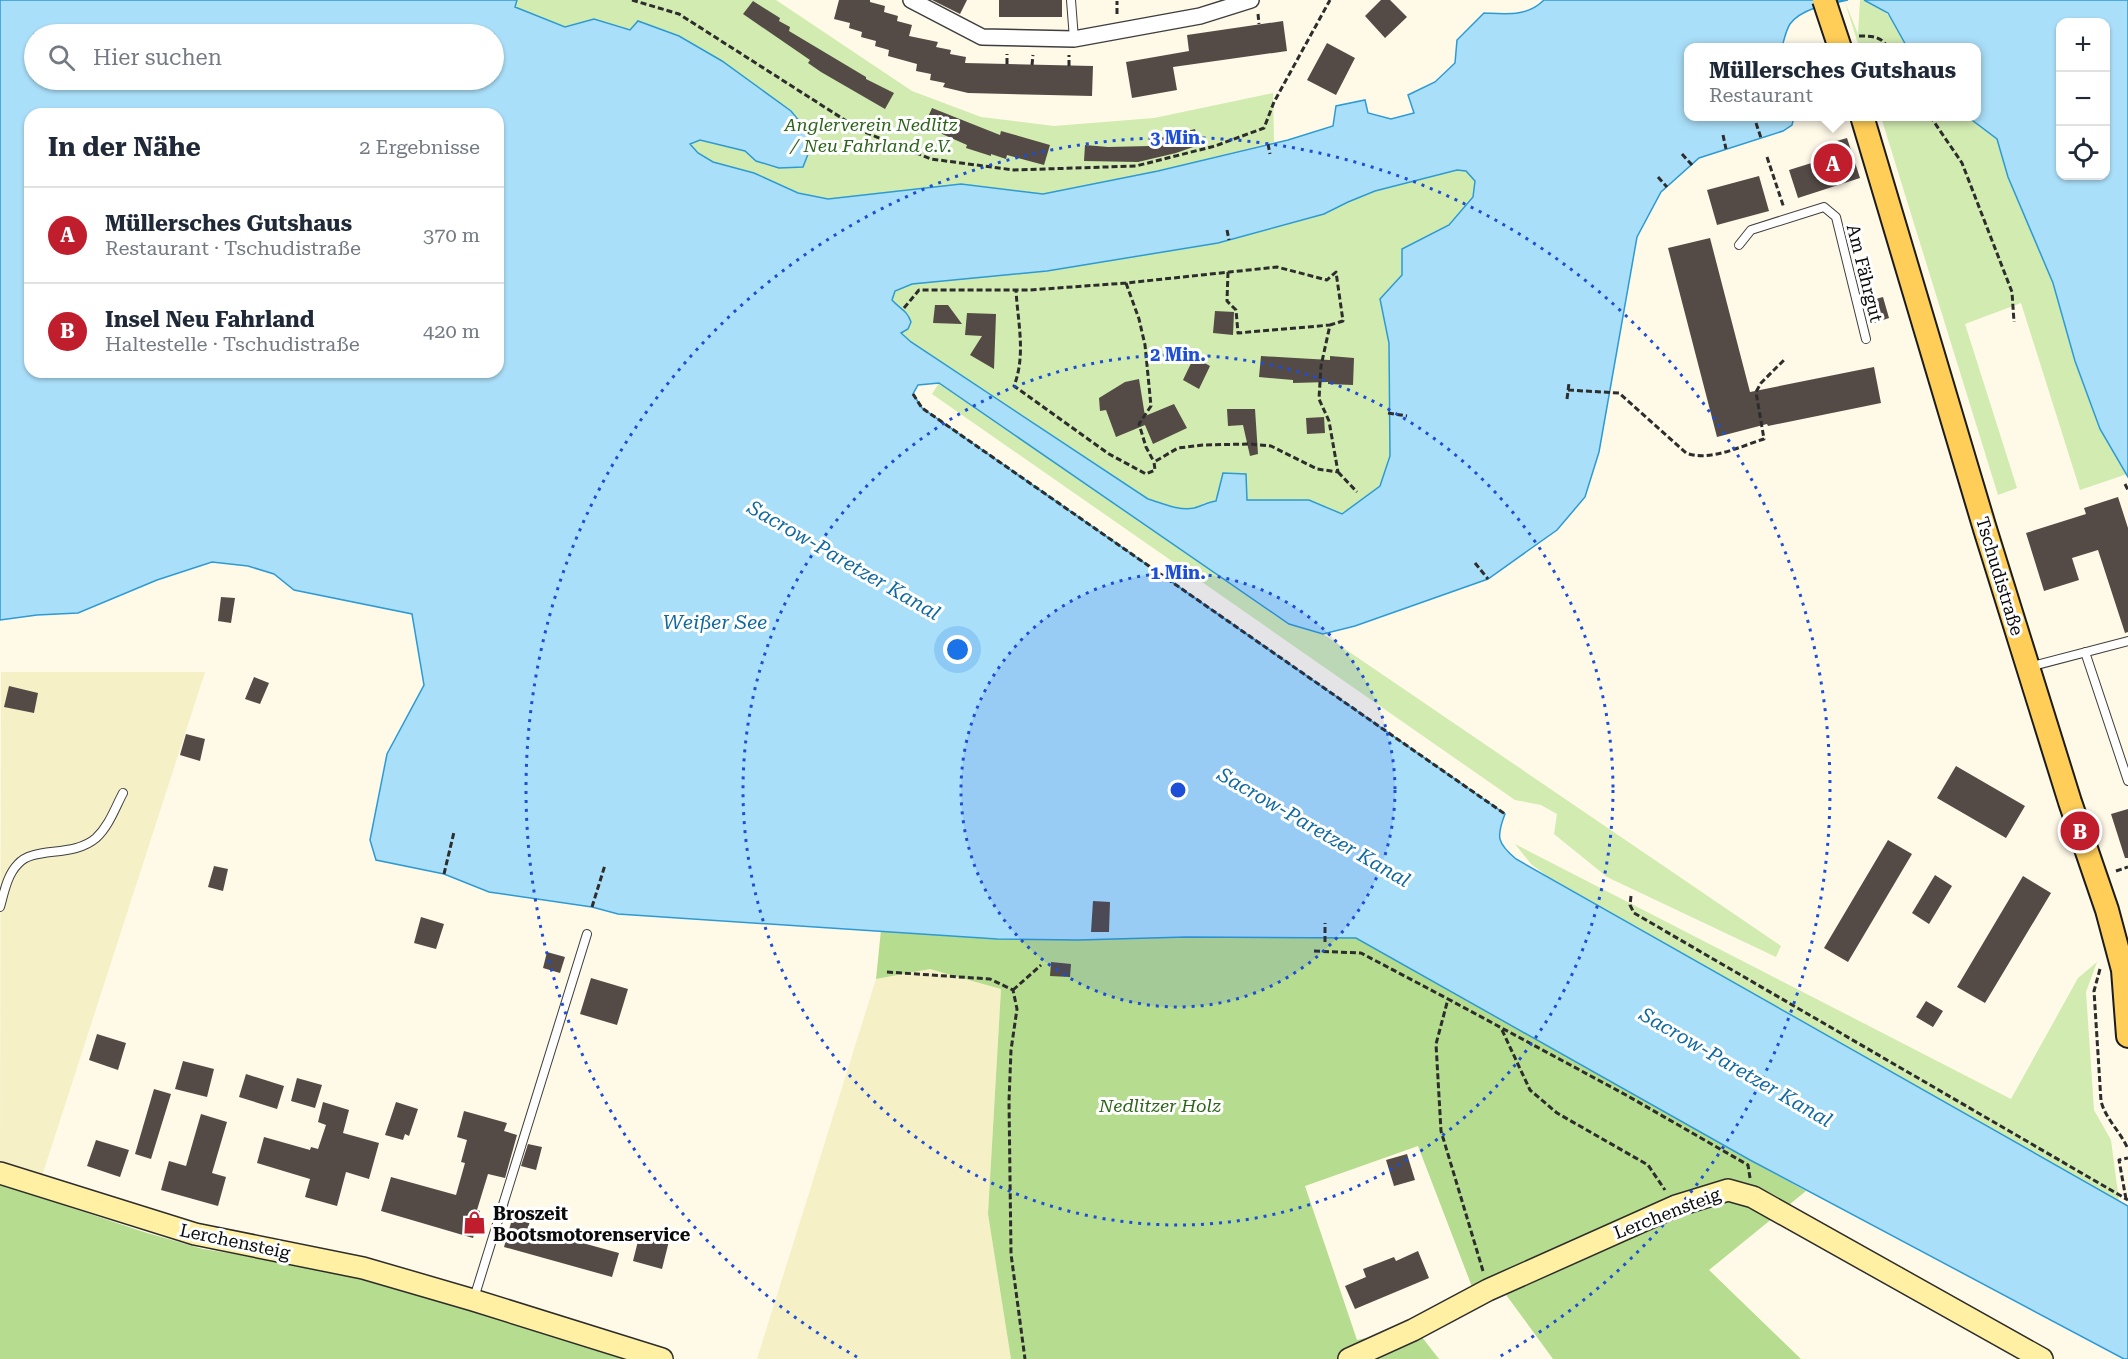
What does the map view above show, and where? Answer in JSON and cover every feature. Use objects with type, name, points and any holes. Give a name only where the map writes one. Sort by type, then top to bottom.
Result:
[{"type":"main road","points":[[1824,0],[1850,42]]},
{"type":"main road","name":"Tschudistraße","points":[[1863,121],[1985,529],[2117,947],[2124,982],[2128,1035]]},
{"type":"street","points":[[911,0],[982,37],[1074,39],[1200,16],[1251,0]]},
{"type":"street","name":"Lerchensteig","points":[[0,1173],[195,1234],[363,1268],[473,1299],[662,1359]]},
{"type":"street","name":"Lerchensteig","points":[[1349,1359],[1413,1330],[1488,1290],[1676,1206],[1728,1190],[1753,1197],[2042,1359]]},
{"type":"lane","points":[[1071,0],[1074,39]]},
{"type":"lane","name":"Am Fährgut","points":[[1739,245],[1751,231],[1824,207],[1836,217],[1866,339]]},
{"type":"lane","points":[[2028,667],[2128,641]]},
{"type":"lane","points":[[2085,652],[2128,781]]},
{"type":"lane","points":[[0,907],[10,876],[17,864],[27,856],[62,852],[84,846],[97,837],[107,825],[123,793]]},
{"type":"lane","points":[[473,1299],[587,934]]},
{"type":"path","points":[[632,0],[679,14],[862,131],[931,159],[1014,170],[1136,166],[1215,146],[1264,128],[1274,102],[1330,0]]},
{"type":"path","points":[[1850,42],[1874,36],[1886,43]]},
{"type":"path","points":[[1933,121],[1962,163],[2013,292],[2014,322]]},
{"type":"path","points":[[1756,123],[1761,138]]},
{"type":"path","points":[[1722,135],[1726,149]]},
{"type":"path","points":[[1268,144],[1270,154]]},
{"type":"path","points":[[1682,154],[1692,165]]},
{"type":"path","points":[[1767,157],[1787,219]]},
{"type":"path","points":[[1658,177],[1667,187]]},
{"type":"path","points":[[1227,230],[1229,240]]},
{"type":"path","points":[[904,309],[919,290],[1016,291],[1126,283],[1277,267],[1327,280],[1336,272],[1343,321],[1330,325],[1238,333],[1236,310],[1227,301],[1228,273]]},
{"type":"path","points":[[1016,291],[1021,355],[1020,370],[1014,386],[1109,454],[1146,474],[1155,470],[1139,424],[1151,406],[1145,345],[1139,319],[1126,283]]},
{"type":"path","points":[[1330,325],[1321,366],[1319,399],[1329,421],[1338,472],[1356,492]]},
{"type":"path","points":[[1568,390],[1619,393],[1686,453],[1706,456],[1764,439],[1755,392],[1785,360]]},
{"type":"path","points":[[1567,399],[1569,383]]},
{"type":"path","points":[[913,394],[922,408],[1505,814]]},
{"type":"path","points":[[1388,413],[1407,416]]},
{"type":"path","points":[[1154,462],[1178,448],[1250,444],[1271,446],[1317,469],[1338,472]]},
{"type":"path","points":[[2125,484],[2128,490]]},
{"type":"path","points":[[1474,563],[1488,579]]},
{"type":"path","points":[[444,874],[454,832]]},
{"type":"path","points":[[592,907],[605,865]]},
{"type":"path","points":[[2109,873],[2128,867]]},
{"type":"path","points":[[1631,896],[1630,905],[1634,913],[2127,1199]]},
{"type":"path","points":[[1325,923],[1325,942]]},
{"type":"path","points":[[1314,951],[1361,952],[1626,1095],[1748,1165],[1753,1197]]},
{"type":"path","points":[[1013,990],[1041,965]]},
{"type":"path","points":[[887,972],[990,979],[1013,990]]},
{"type":"path","points":[[1013,990],[1017,1009],[1011,1050],[1009,1101],[1011,1254],[1025,1359]]},
{"type":"path","points":[[1448,999],[1436,1044],[1441,1131],[1488,1290]]},
{"type":"path","points":[[1501,1028],[1530,1090],[1557,1113],[1648,1165],[1676,1206]]},
{"type":"path","points":[[2127,1199],[2119,1160],[2128,1158]]},
{"type":"shaded area","points":[[1,672],[205,672],[42,1176],[0,1161]]},
{"type":"shaded area","points":[[930,969],[1001,988],[988,1214],[1011,1359],[757,1359],[876,979]]},
{"type":"green space","name":"Anglerverein Nedlitz / Neu Fahrland e.V.","points":[[517,0],[776,0],[912,91],[981,117],[1054,126],[1154,118],[1273,93],[1274,142],[1158,171],[1043,194],[961,184],[828,199],[798,193],[754,173],[713,162],[698,153],[690,144],[700,140],[745,151],[756,161],[803,167],[813,139],[791,111],[630,30],[594,19],[565,27],[515,7]]},
{"type":"green space","points":[[1860,0],[1883,10],[1895,24],[1905,43],[1858,43],[1845,2],[1858,34]]},
{"type":"green space","points":[[1882,121],[1974,121],[1997,139],[2008,177],[2053,283],[2075,361],[2100,429],[2127,474],[2080,490],[2021,303],[1965,324],[2017,488],[1998,495]]},
{"type":"green space","points":[[1457,170],[1466,171],[1475,181],[1473,197],[1449,225],[1402,249],[1402,275],[1380,299],[1389,343],[1390,456],[1380,486],[1342,514],[1309,500],[1247,500],[1246,475],[1216,501],[1204,503],[1197,508],[1182,509],[1148,499],[911,342],[901,332],[897,306],[891,300],[895,291],[912,284],[1047,271],[1218,243],[1324,214],[1375,191]]},
{"type":"green space","points":[[939,383],[1289,623],[1323,634],[1781,946],[1776,957],[1607,877],[1554,834],[1557,814],[1541,805],[1515,800],[932,394]]},
{"type":"green space","points":[[1515,844],[2011,1099],[2078,978],[2097,962],[2086,992],[2094,1110],[2111,1140],[2119,1201],[1547,876],[1531,864]]},
{"type":"green space","name":"Nedlitzer Holz","points":[[881,930],[997,939],[1356,938],[1806,1191],[1709,1270],[1801,1359],[1553,1359],[1504,1292],[1474,1292],[1418,1146],[1305,1186],[1357,1340],[1414,1327],[1439,1359],[1011,1359],[988,1214],[1001,989],[930,969],[876,979]]},
{"type":"green space","points":[[0,1184],[144,1232],[203,1249],[285,1262],[408,1289],[641,1359],[0,1359]]},
{"type":"water","name":"Weißer See","points":[[0,0],[517,0],[515,7],[565,27],[594,19],[630,30],[638,21],[679,36],[722,61],[791,111],[814,139],[803,167],[779,168],[756,161],[745,151],[700,140],[690,144],[698,153],[713,162],[754,173],[798,193],[828,199],[961,184],[1043,194],[1158,171],[1288,140],[1333,126],[1336,106],[1365,100],[1368,113],[1391,119],[1414,113],[1408,95],[1435,82],[1455,63],[1457,40],[1484,13],[1523,12],[1544,0],[1848,0],[1801,14],[1790,24],[1783,43],[1684,43],[1684,121],[1793,121],[1792,125],[1783,131],[1699,158],[1661,192],[1637,237],[1599,452],[1585,497],[1557,530],[1488,579],[1355,626],[1323,634],[1289,624],[939,383],[918,385],[913,394],[922,408],[1505,814],[1500,828],[1500,839],[1516,859],[2128,1206],[2128,1359],[2124,1359],[1750,1160],[1356,938],[997,939],[618,914],[592,907],[489,892],[444,874],[376,860],[370,840],[387,754],[424,685],[412,614],[294,590],[274,574],[248,566],[212,562],[157,580],[78,613],[0,620]],"holes":[[[1457,170],[1466,171],[1475,181],[1473,197],[1449,225],[1402,249],[1402,275],[1380,299],[1389,343],[1390,456],[1380,486],[1342,514],[1309,500],[1247,500],[1246,474],[1223,473],[1216,501],[1194,508],[1176,508],[1148,499],[911,342],[901,333],[908,329],[911,322],[905,312],[892,300],[895,291],[912,284],[1047,271],[1218,243],[1324,214],[1375,191]]]},
{"type":"water","points":[[1864,0],[2128,0],[2128,477],[2100,429],[2075,361],[2053,283],[2008,177],[1997,139],[1973,121],[1981,121],[1981,43],[1905,43],[1888,13]]},
{"type":"building","points":[[839,0],[870,0],[870,2],[885,6],[884,12],[898,16],[897,21],[912,25],[909,36],[938,42],[936,47],[951,50],[950,54],[966,57],[965,63],[1093,66],[1092,96],[968,93],[943,87],[945,83],[930,80],[931,74],[916,71],[917,64],[888,56],[889,50],[875,46],[876,41],[861,37],[862,32],[849,28],[850,23],[834,19]]},
{"type":"building","points":[[932,0],[967,0],[960,14]]},
{"type":"building","points":[[999,0],[1062,0],[1062,17],[999,17]]},
{"type":"building","points":[[1381,0],[1390,0],[1407,17],[1385,38],[1365,16]]},
{"type":"building","points":[[753,1],[780,18],[779,21],[790,27],[789,31],[866,79],[894,93],[885,109],[821,72],[808,63],[810,60],[743,14]]},
{"type":"building","points":[[1283,21],[1287,51],[1173,67],[1177,90],[1132,98],[1126,62],[1189,51],[1187,35]]},
{"type":"building","points":[[1327,43],[1355,58],[1336,95],[1307,80]]},
{"type":"building","points":[[932,108],[1000,135],[1001,131],[1050,145],[1044,165],[1007,155],[1006,159],[991,154],[991,156],[966,148],[967,145],[924,126]]},
{"type":"building","points":[[1195,129],[1199,145],[1176,153],[1138,162],[1084,161],[1085,145],[1150,146],[1148,141]]},
{"type":"building","points":[[1847,138],[1860,178],[1798,198],[1789,170],[1834,156],[1830,143]]},
{"type":"building","points":[[1759,176],[1769,211],[1717,225],[1707,190]]},
{"type":"building","points":[[1710,238],[1750,392],[1874,367],[1881,403],[1768,426],[1767,424],[1717,437],[1668,248]]},
{"type":"building","points":[[1883,297],[1889,318],[1874,323],[1868,301]]},
{"type":"building","points":[[935,305],[948,305],[962,324],[933,323]]},
{"type":"building","points":[[1215,311],[1234,312],[1233,335],[1213,333]]},
{"type":"building","points":[[967,313],[996,314],[994,369],[970,355],[982,336],[965,335]]},
{"type":"building","points":[[1261,356],[1330,360],[1330,356],[1354,358],[1353,385],[1328,384],[1328,382],[1293,383],[1293,380],[1259,377]]},
{"type":"building","points":[[1194,357],[1210,366],[1199,389],[1183,380]]},
{"type":"building","points":[[1139,379],[1145,416],[1174,404],[1187,428],[1153,444],[1145,425],[1116,437],[1106,410],[1100,411],[1099,398],[1125,382]]},
{"type":"building","points":[[1227,409],[1255,409],[1258,454],[1250,456],[1243,425],[1228,426]]},
{"type":"building","points":[[1324,417],[1325,433],[1307,434],[1306,418]]},
{"type":"building","points":[[2118,497],[2128,528],[2128,632],[2125,633],[2098,550],[2072,558],[2079,580],[2044,591],[2026,533],[2086,514],[2084,508]]},
{"type":"building","points":[[221,597],[235,598],[231,623],[218,621]]},
{"type":"building","points":[[254,677],[269,683],[260,704],[245,699]]},
{"type":"building","points":[[9,686],[38,693],[34,713],[4,707]]},
{"type":"building","points":[[186,734],[205,739],[200,761],[180,755]]},
{"type":"building","points":[[1956,766],[2025,806],[2006,838],[1937,798]]},
{"type":"building","points":[[2128,809],[2128,858],[2125,858],[2111,814]]},
{"type":"building","points":[[1888,840],[1912,854],[1848,962],[1824,948]]},
{"type":"building","points":[[214,866],[228,869],[223,891],[208,887]]},
{"type":"building","points":[[1935,875],[1952,886],[1929,924],[1912,913]]},
{"type":"building","points":[[2023,876],[2051,893],[1985,1003],[1957,987]]},
{"type":"building","points":[[1093,901],[1110,902],[1109,932],[1091,932]]},
{"type":"building","points":[[421,917],[444,924],[436,949],[414,943]]},
{"type":"building","points":[[547,952],[565,957],[560,973],[543,968]]},
{"type":"building","points":[[1051,962],[1071,964],[1070,977],[1050,976]]},
{"type":"building","points":[[591,978],[628,989],[617,1025],[580,1014]]},
{"type":"building","points":[[1926,1001],[1943,1011],[1933,1027],[1916,1017]]},
{"type":"building","points":[[97,1034],[126,1043],[118,1070],[89,1060]]},
{"type":"building","points":[[183,1061],[214,1069],[207,1097],[175,1089]]},
{"type":"building","points":[[246,1074],[284,1086],[277,1109],[239,1097]]},
{"type":"building","points":[[297,1078],[322,1085],[315,1108],[291,1101]]},
{"type":"building","points":[[154,1089],[171,1094],[151,1159],[135,1154]]},
{"type":"building","points":[[323,1102],[349,1110],[343,1133],[379,1143],[369,1179],[346,1172],[337,1206],[305,1197],[310,1179],[257,1163],[264,1137],[310,1150],[311,1147],[318,1149],[326,1125],[318,1122]]},
{"type":"building","points":[[396,1102],[418,1109],[409,1136],[405,1134],[403,1140],[385,1135]]},
{"type":"building","points":[[464,1111],[507,1123],[504,1131],[517,1135],[505,1178],[488,1174],[477,1210],[480,1211],[473,1238],[381,1211],[391,1177],[456,1195],[465,1163],[461,1162],[467,1140],[457,1137]]},
{"type":"building","points":[[201,1114],[227,1122],[212,1173],[226,1177],[218,1206],[161,1190],[169,1161],[186,1166]]},
{"type":"building","points":[[96,1140],[129,1150],[120,1177],[87,1166]]},
{"type":"building","points":[[528,1144],[542,1147],[536,1170],[521,1166]]},
{"type":"building","points":[[1407,1154],[1415,1180],[1394,1186],[1386,1160]]},
{"type":"building","points":[[513,1216],[530,1221],[528,1228],[619,1253],[612,1277],[504,1247]]},
{"type":"building","points":[[640,1233],[669,1241],[662,1269],[633,1261]]},
{"type":"building","points":[[1418,1251],[1429,1278],[1355,1309],[1345,1286],[1366,1277],[1363,1269],[1394,1257],[1396,1261]]},
{"type":"place","name":"Müllersches Gutshaus","points":[[1833,163]]},
{"type":"place","name":"Insel Neu Fahrland","points":[[2080,831]]},
{"type":"place","name":"Broszeit Bootsmotorenservice","points":[[475,1223]]},
{"type":"water label","name":"Sacrow-Paretzer Kanal","points":[[844,560]]},
{"type":"water label","name":"Sacrow-Paretzer Kanal","points":[[1314,827]]},
{"type":"water label","name":"Sacrow-Paretzer Kanal","points":[[1736,1067]]}]
